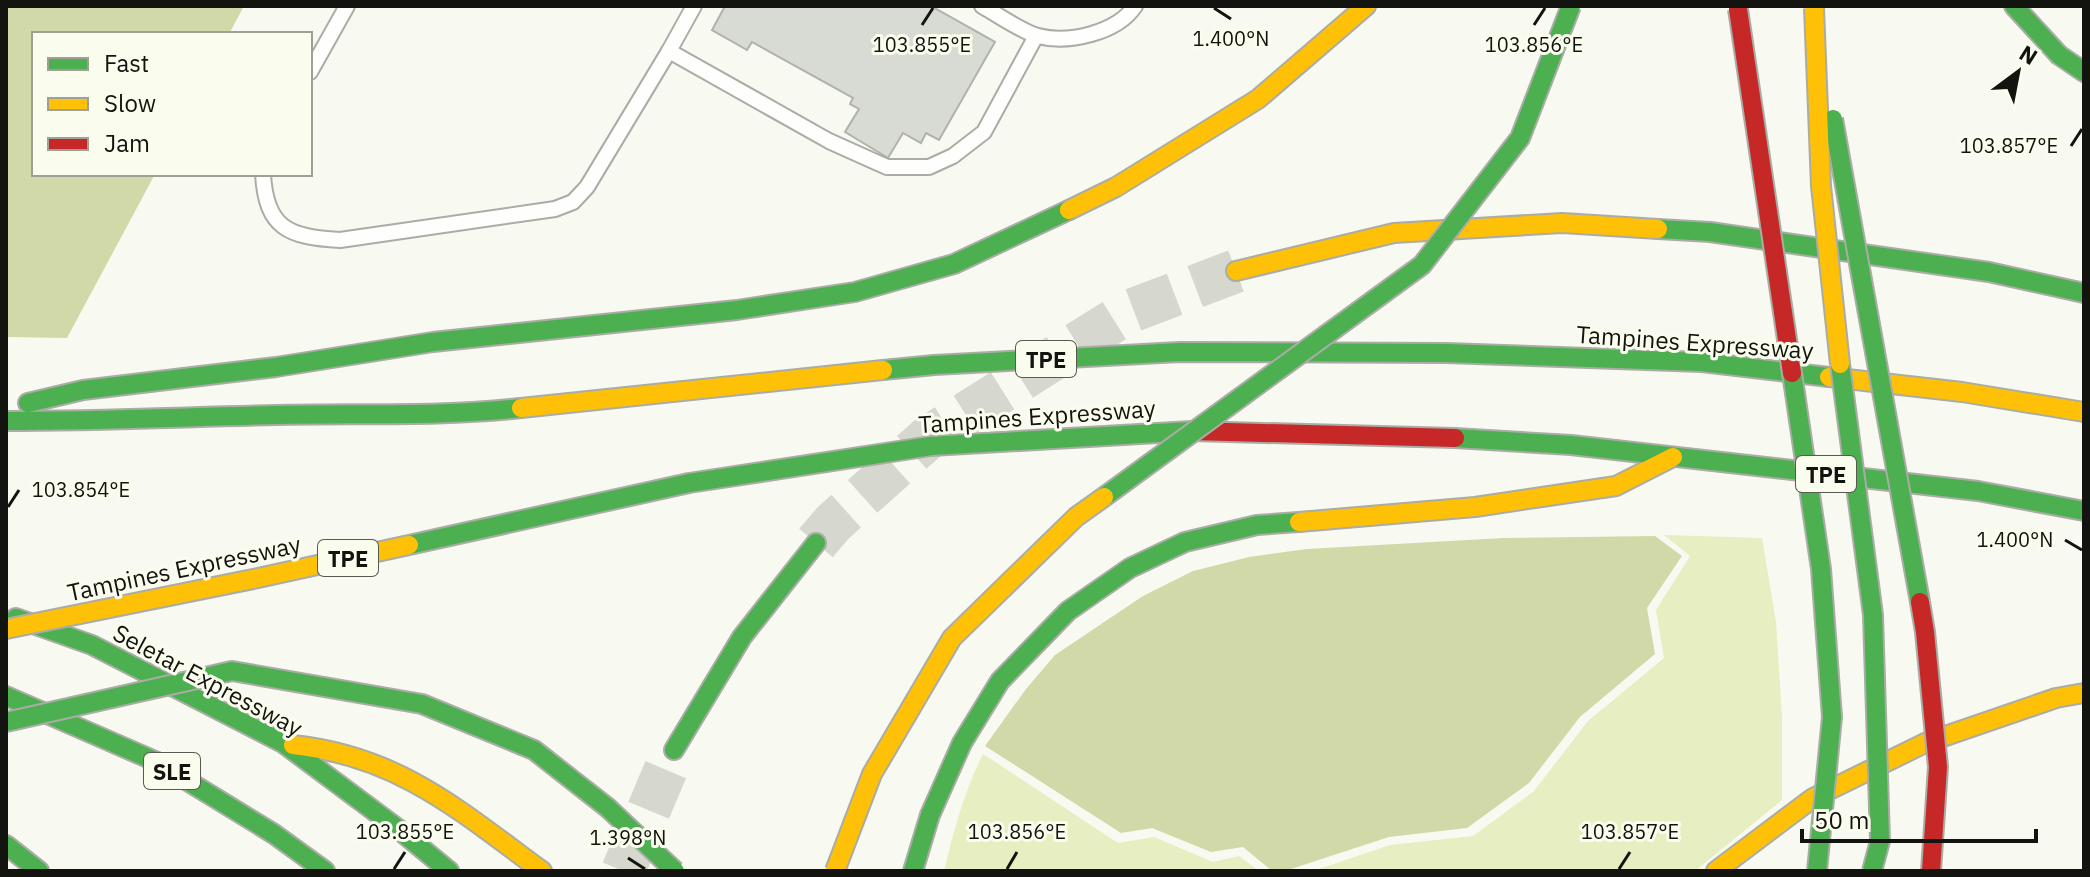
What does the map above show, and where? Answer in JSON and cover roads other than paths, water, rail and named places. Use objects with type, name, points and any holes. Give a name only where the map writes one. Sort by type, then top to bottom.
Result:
[{"type":"main road","points":[[6,408],[83,390],[276,367],[433,342],[737,310],[855,292],[954,264],[1116,187],[1258,99],[1366,6]]},
{"type":"main road","points":[[835,871],[872,774],[952,638],[1076,517],[1422,265],[1520,138],[1571,6]]},
{"type":"main road","points":[[2014,6],[2059,55],[2084,72]]},
{"type":"main road","points":[[1738,7],[1821,569],[1832,717],[1817,871]]},
{"type":"main road","points":[[1813,7],[1821,186],[1838,351],[1873,615],[1880,841],[1872,871]]},
{"type":"main road","points":[[1813,7],[1925,632],[1938,767],[1931,871]]},
{"type":"main road","points":[[1236,271],[1394,233],[1562,223],[1710,232],[1989,272],[2084,293]]},
{"type":"main road","name":"Tampines Expressway","points":[[6,421],[484,412],[934,365],[1180,352],[1446,353],[1702,362],[1962,392],[2084,412]]},
{"type":"main road","name":"Tampines Expressway","points":[[6,629],[258,578],[689,483],[931,446],[1201,430],[1454,437],[1571,445],[1978,491],[2084,511]]},
{"type":"main road","points":[[913,871],[930,815],[962,743],[1000,681],[1068,611],[1130,568],[1185,542],[1257,525],[1475,507],[1616,486],[1673,457]]},
{"type":"main road","points":[[674,750],[742,637],[816,543]]},
{"type":"main road","name":"Seletar Expressway","points":[[6,614],[92,645],[283,743],[449,871]]},
{"type":"main road","points":[[6,722],[232,671],[422,704],[534,750],[608,808],[675,871]]},
{"type":"main road","points":[[1716,871],[1813,798],[1925,743],[2056,698],[2084,693]]},
{"type":"main road","name":"SLE","points":[[6,696],[155,761],[274,834],[325,871]]},
{"type":"main road","points":[[283,743],[324,749],[376,765],[467,815],[542,871]]},
{"type":"main road","points":[[6,845],[39,871]]},
{"type":"lane","points":[[312,68],[347,6]]},
{"type":"lane","points":[[263,176],[271,215],[290,233],[314,239],[340,240],[555,209],[573,202],[587,187],[694,6]]},
{"type":"lane","points":[[982,6],[1036,36],[1082,38],[1114,25],[1135,6]]},
{"type":"lane","points":[[669,51],[829,141],[869,159],[887,167],[929,167],[953,156],[984,132],[1036,36]]},
{"type":"tunnel","points":[[816,543],[833,523],[929,437],[1128,312],[1236,271]]},
{"type":"tunnel","points":[[623,871],[674,750]]}]
